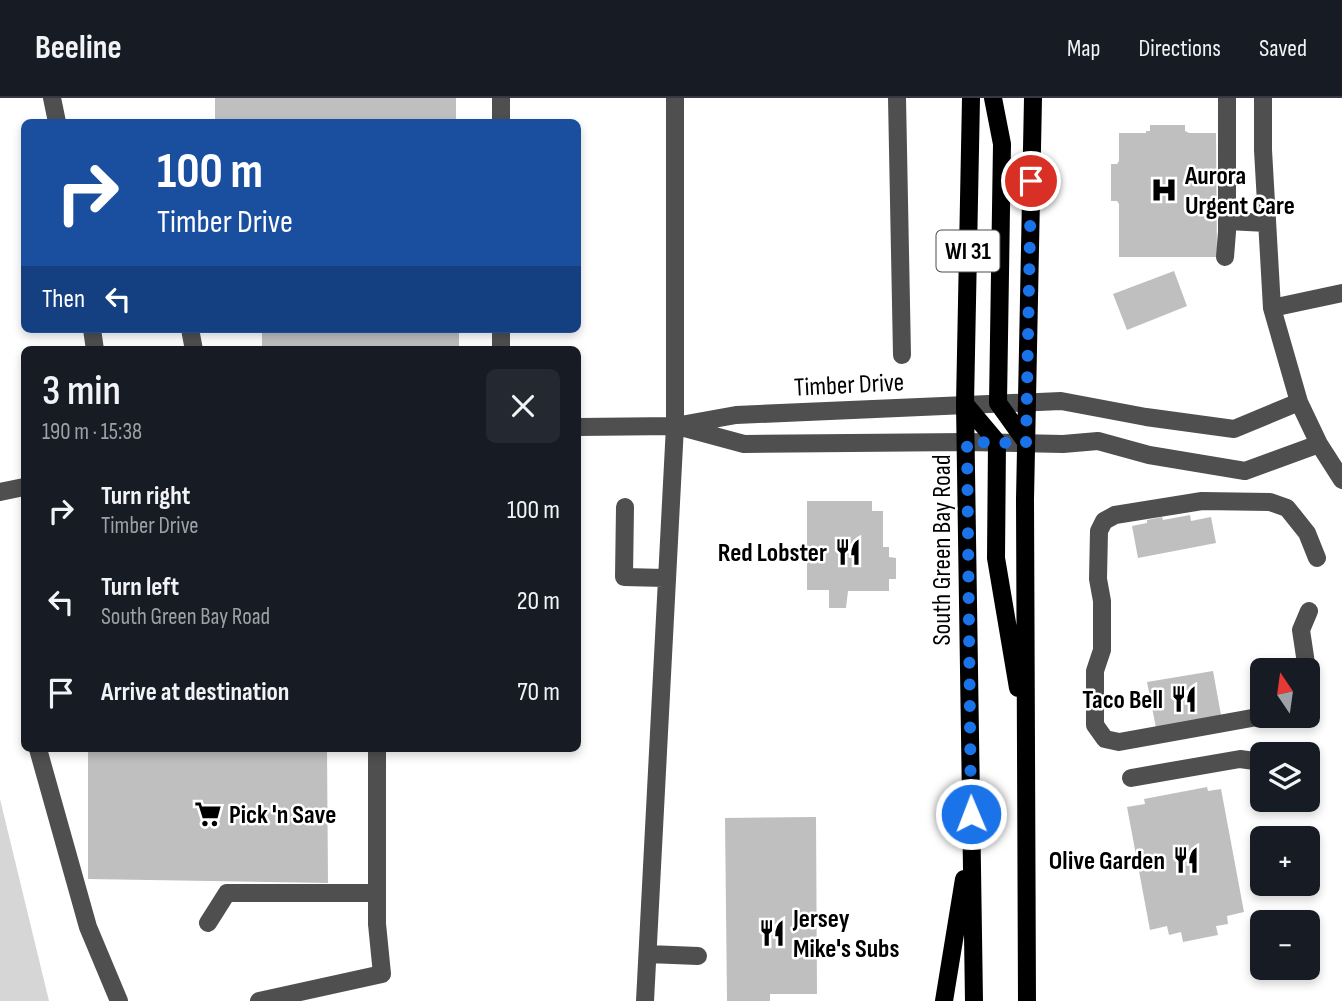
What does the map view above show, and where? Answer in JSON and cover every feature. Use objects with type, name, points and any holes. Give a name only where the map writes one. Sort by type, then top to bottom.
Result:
[{"type":"main road","name":"South Green Bay Road","points":[[971,98],[965,404],[974,1001]]},
{"type":"main road","points":[[993,98],[1002,144],[998,403],[1026,443]]},
{"type":"main road","name":"WI 31","points":[[1027,1001],[1026,443],[1033,98]]},
{"type":"main road","points":[[965,404],[997,442],[996,558],[1027,740]]},
{"type":"main road","points":[[944,1001],[971,838]]},
{"type":"street","points":[[52,98],[56,119]]},
{"type":"street","points":[[501,98],[501,119]]},
{"type":"street","points":[[645,1001],[675,425],[675,98]]},
{"type":"street","points":[[897,98],[902,355]]},
{"type":"street","points":[[1225,257],[1227,98]]},
{"type":"street","points":[[1263,98],[1272,308],[1299,402],[1319,444],[1342,480]]},
{"type":"street","points":[[1227,221],[1267,223]]},
{"type":"street","points":[[1272,308],[1342,293]]},
{"type":"street","name":"Timber Drive","points":[[581,428],[675,425],[736,415],[1061,401],[1146,417],[1234,429],[1299,402]]},
{"type":"street","name":"Timber Drive","points":[[675,425],[744,444],[1063,444],[1098,441],[1149,455],[1245,471],[1319,444]]},
{"type":"street","points":[[0,492],[21,488]]},
{"type":"street","points":[[1250,718],[1119,742],[1105,739],[1095,725],[1095,671],[1102,650],[1102,601],[1098,579],[1099,531],[1104,521],[1115,516],[1202,501],[1270,502],[1287,508],[1307,533],[1317,558]]},
{"type":"street","points":[[625,507],[624,577],[665,578]]},
{"type":"street","points":[[1305,658],[1301,630],[1309,611]]},
{"type":"street","points":[[39,752],[88,927],[119,1001]]},
{"type":"street","points":[[259,1001],[382,974],[377,925],[377,752]]},
{"type":"street","points":[[1131,778],[1240,759],[1250,760]]},
{"type":"street","points":[[208,923],[227,893],[377,893]]},
{"type":"street","points":[[648,954],[698,956]]},
{"type":"shaded area","points":[[0,799],[49,1001],[0,1001]]},
{"type":"building","points":[[215,98],[456,98],[456,119],[215,119]]},
{"type":"building","name":"Aurora Urgent Care","points":[[1150,125],[1185,125],[1185,131],[1189,133],[1216,133],[1217,257],[1119,257],[1119,204],[1117,201],[1111,201],[1111,164],[1117,164],[1119,161],[1119,133],[1146,133],[1150,131]]},
{"type":"building","points":[[1174,271],[1187,306],[1127,330],[1113,294]]},
{"type":"building","points":[[262,333],[459,333],[459,346],[262,346]]},
{"type":"building","name":"Red Lobster","points":[[807,501],[872,501],[872,511],[883,511],[883,547],[889,547],[889,557],[896,558],[896,579],[889,579],[889,591],[848,591],[846,608],[829,608],[829,590],[807,590]]},
{"type":"building","points":[[1190,515],[1191,521],[1211,517],[1216,543],[1138,558],[1132,526],[1162,517],[1163,520]]},
{"type":"building","name":"Taco Bell","points":[[1213,671],[1221,715],[1156,728],[1147,682]]},
{"type":"building","name":"Pick 'n Save","points":[[88,752],[327,752],[328,883],[88,879]]},
{"type":"building","name":"Olive Garden","points":[[1207,787],[1208,791],[1221,789],[1244,912],[1227,916],[1228,924],[1216,926],[1218,935],[1183,942],[1181,932],[1169,935],[1167,926],[1150,930],[1127,807],[1145,804],[1144,799]]},
{"type":"building","points":[[816,817],[817,994],[770,994],[770,1001],[727,1001],[725,818]]},
{"type":"place","name":"Aurora Urgent Care","points":[[1164,190]]},
{"type":"place","name":"Red Lobster","points":[[848,552]]},
{"type":"place","name":"Taco Bell","points":[[1184,699]]},
{"type":"place","name":"Pick 'n Save","points":[[208,814]]},
{"type":"place","name":"Olive Garden","points":[[1186,860]]},
{"type":"place","name":"Jersey Mike's Subs","points":[[772,933]]},
{"type":"route","points":[[971,814],[967,442],[1026,443],[1031,181]]}]
